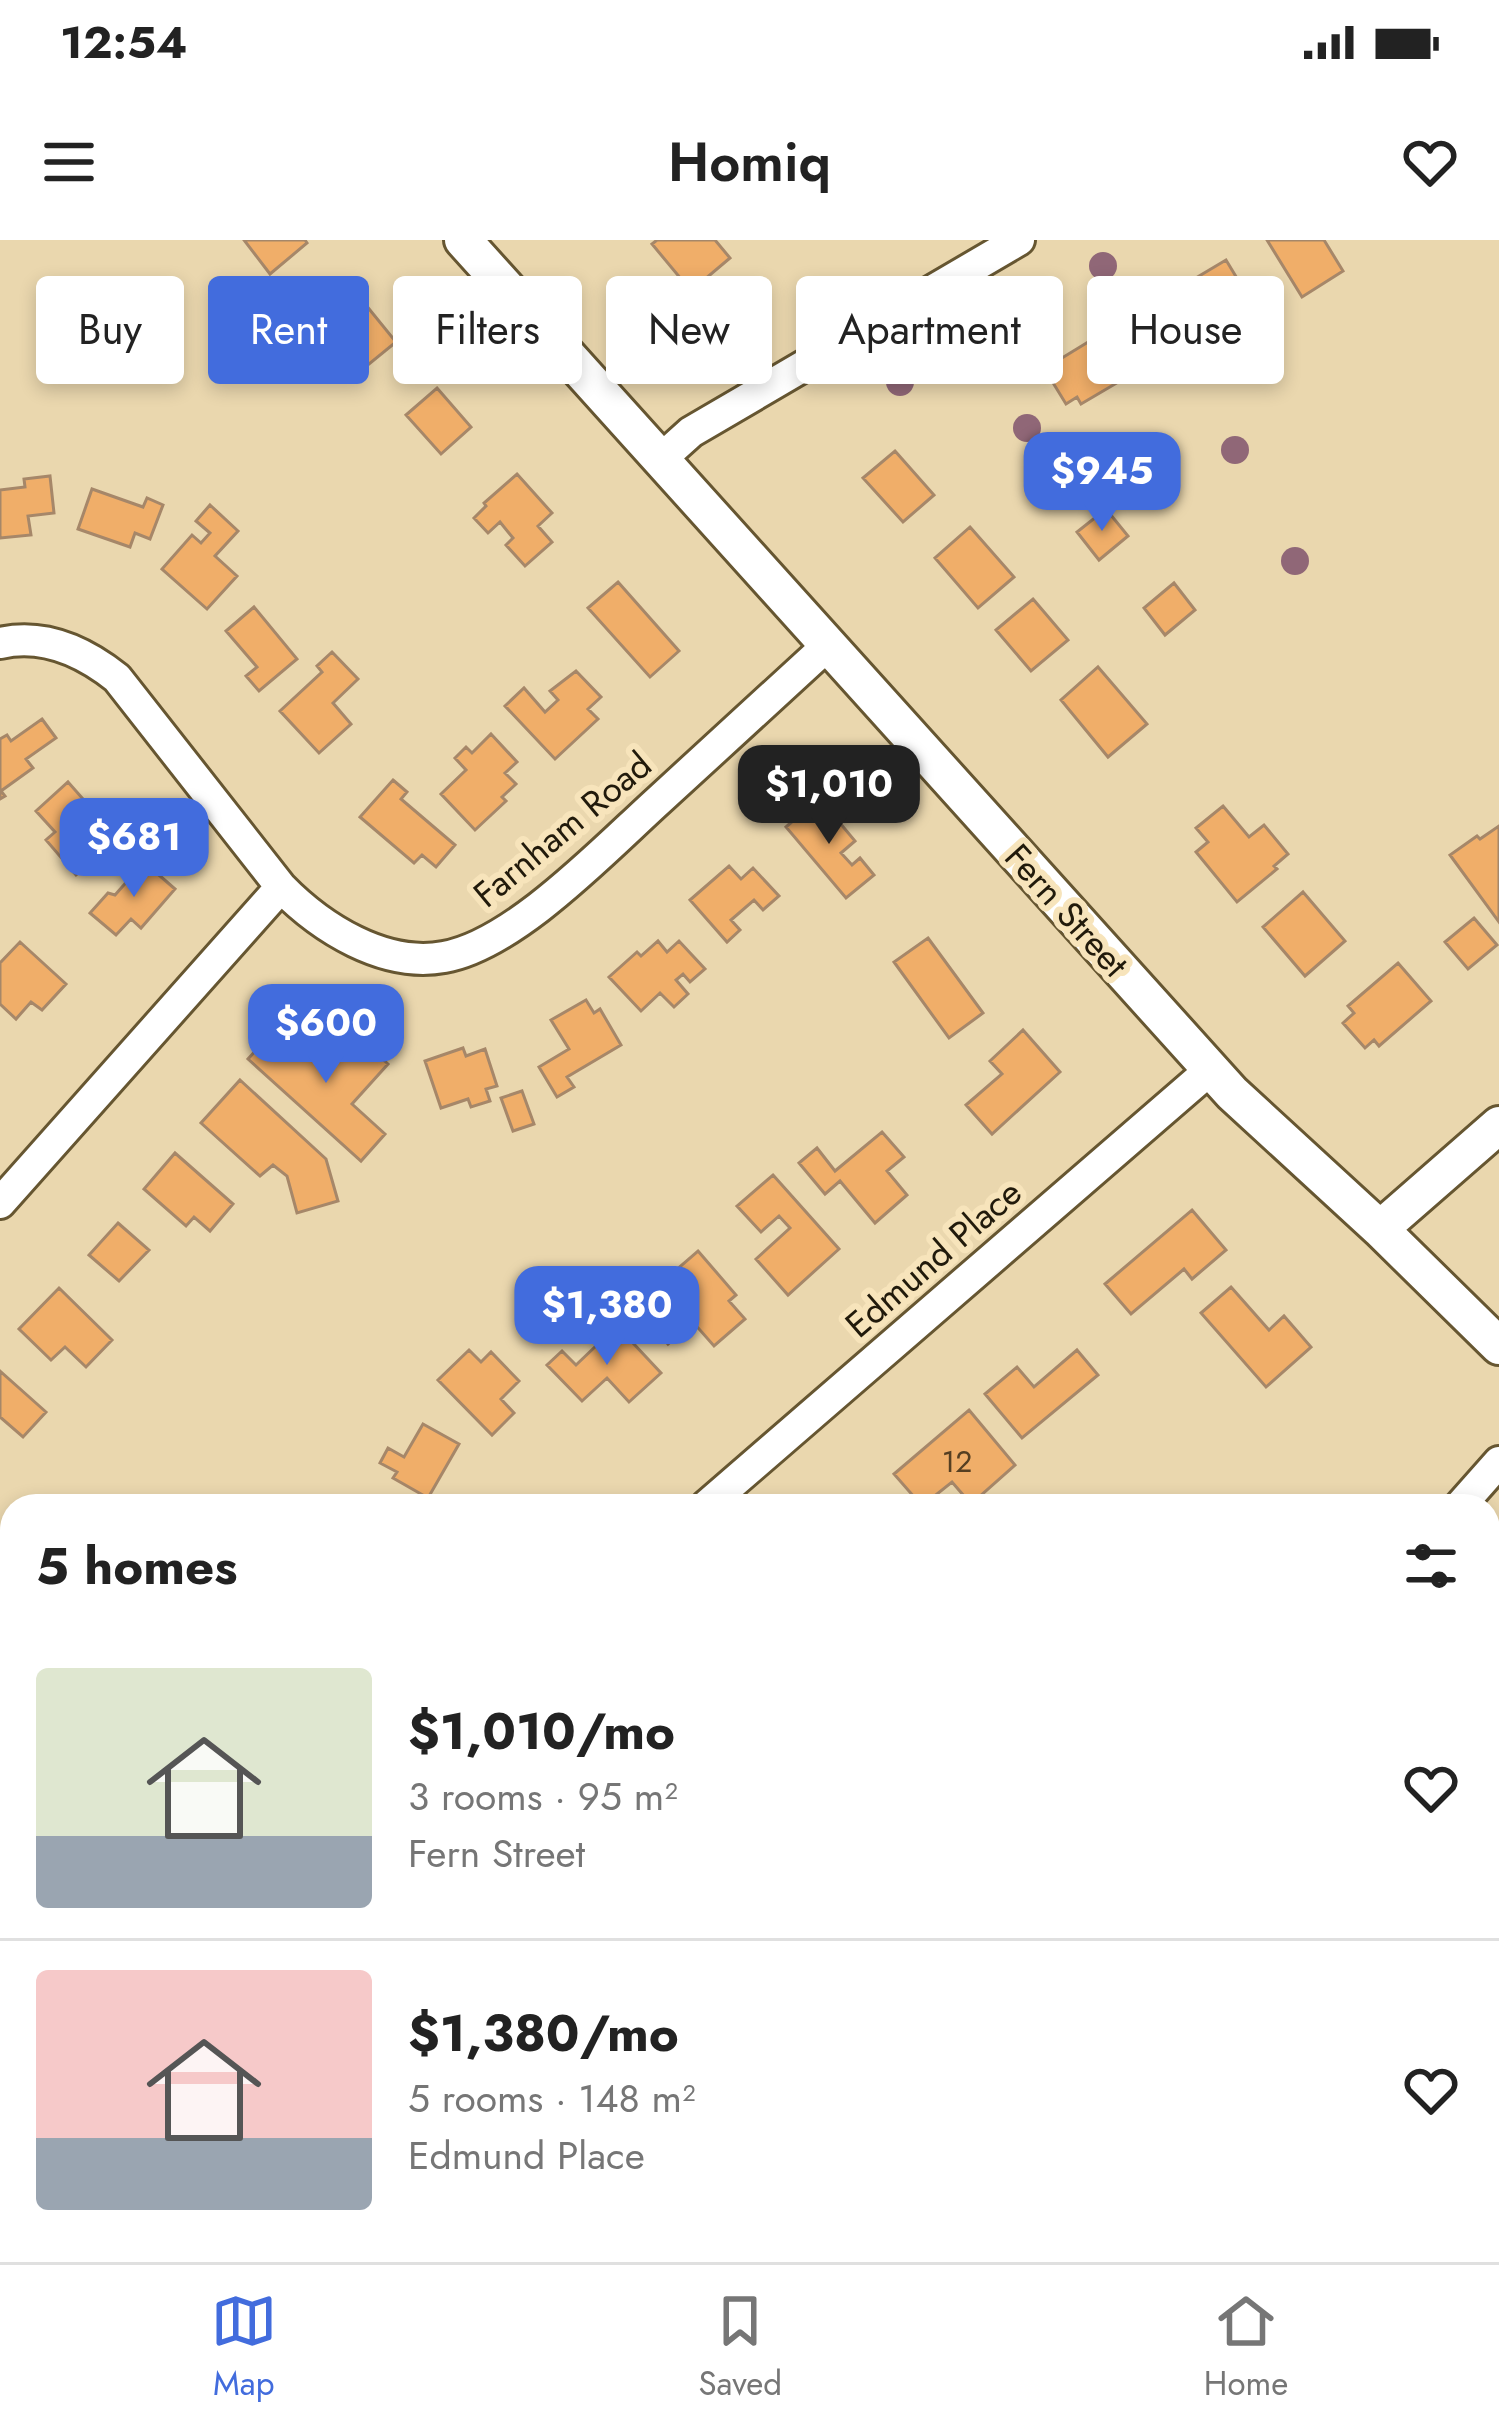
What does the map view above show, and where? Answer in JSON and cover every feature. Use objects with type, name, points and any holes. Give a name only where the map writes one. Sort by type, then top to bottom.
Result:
[{"type":"street","name":"Fern Street","points":[[463,240],[1253,1114],[1499,1346]]},
{"type":"street","points":[[661,459],[691,432],[1019,240]]},
{"type":"street","name":"Farnham Road","points":[[0,644],[39,640],[92,658],[117,679],[300,907],[360,944],[421,960],[468,952],[499,937],[577,875],[828,645]]},
{"type":"street","points":[[0,1203],[280,887]]},
{"type":"street","name":"Edmund Place","points":[[720,1494],[1211,1069]]},
{"type":"street","points":[[1380,1229],[1499,1125]]},
{"type":"street","points":[[1471,1494],[1499,1462]]},
{"type":"building","points":[[244,240],[305,240],[307,243],[270,274]]},
{"type":"building","points":[[657,240],[715,240],[730,258],[709,276],[679,276],[652,244]]},
{"type":"building","points":[[1267,240],[1324,240],[1343,271],[1302,297]]},
{"type":"building","points":[[1226,260],[1236,276],[1199,276]]},
{"type":"building","points":[[369,309],[393,338],[393,344],[369,364]]},
{"type":"building","points":[[1087,343],[1087,384],[1115,384],[1081,404],[1077,397],[1066,404],[1054,384],[1063,384],[1063,357]]},
{"type":"building","points":[[437,388],[471,427],[441,454],[406,415]]},
{"type":"building","points":[[1124,441],[1144,463],[1130,475],[1135,479],[1106,505],[1078,473],[1106,448],[1111,452]]},
{"type":"building","points":[[895,451],[934,495],[903,522],[863,478]]},
{"type":"building","points":[[517,474],[552,513],[538,526],[552,542],[525,566],[506,545],[513,538],[500,522],[488,533],[474,518]]},
{"type":"building","points":[[50,476],[54,513],[28,516],[31,535],[0,538],[0,490],[25,487],[24,479]]},
{"type":"building","points":[[92,489],[143,507],[147,498],[163,505],[150,539],[135,533],[130,547],[78,529]]},
{"type":"building","points":[[210,505],[238,531],[215,556],[237,576],[207,609],[162,569],[192,535],[201,543],[210,533],[196,521]]},
{"type":"building","points":[[1106,509],[1128,536],[1099,560],[1077,532]]},
{"type":"building","points":[[970,527],[1014,577],[978,608],[935,558]]},
{"type":"building","points":[[618,582],[679,651],[650,677],[588,608]]},
{"type":"building","points":[[1174,583],[1195,610],[1165,635],[1144,608]]},
{"type":"building","points":[[1033,599],[1068,640],[1031,671],[996,630]]},
{"type":"building","points":[[254,607],[297,659],[259,691],[246,676],[257,667],[226,631]]},
{"type":"building","points":[[332,652],[358,679],[333,703],[351,724],[319,753],[280,711],[322,672],[317,666]]},
{"type":"building","points":[[1098,667],[1147,724],[1108,757],[1061,700]]},
{"type":"building","points":[[576,671],[601,697],[588,709],[598,719],[555,759],[505,706],[524,688],[545,712],[558,700],[550,691]]},
{"type":"building","points":[[42,719],[56,738],[26,759],[33,768],[1,791],[5,796],[0,799],[0,739],[7,735],[11,741]]},
{"type":"building","points":[[491,734],[517,762],[505,773],[516,784],[502,797],[506,801],[475,830],[441,794],[466,770],[455,758],[466,747],[472,753]]},
{"type":"building","points":[[393,780],[407,792],[401,799],[455,845],[436,867],[422,855],[414,863],[360,817]]},
{"type":"building","points":[[68,782],[106,825],[92,837],[104,851],[76,875],[46,840],[55,832],[36,811]]},
{"type":"building","points":[[819,798],[855,841],[841,853],[852,865],[860,858],[874,875],[846,898],[786,827]]},
{"type":"building","points":[[1223,806],[1249,837],[1264,825],[1288,854],[1237,902],[1196,852],[1208,842],[1196,828]]},
{"type":"building","points":[[1499,826],[1499,922],[1450,855]]},
{"type":"building","points":[[144,862],[175,889],[141,928],[131,919],[116,935],[90,913],[108,893],[115,895]]},
{"type":"building","points":[[729,866],[741,879],[753,868],[779,896],[763,910],[754,900],[731,920],[740,930],[727,942],[690,900]]},
{"type":"building","points":[[1303,892],[1345,941],[1305,976],[1263,927]]},
{"type":"building","points":[[1474,918],[1497,945],[1468,969],[1445,942]]},
{"type":"building","points":[[928,938],[983,1013],[949,1038],[894,962]]},
{"type":"building","points":[[658,941],[667,952],[679,941],[705,969],[690,982],[683,974],[676,980],[688,994],[674,1007],[660,993],[641,1011],[609,977]]},
{"type":"building","points":[[20,942],[66,984],[42,1010],[31,1002],[16,1019],[0,1004],[0,963]]},
{"type":"building","points":[[1398,963],[1431,1001],[1379,1046],[1374,1040],[1365,1048],[1343,1023],[1354,1013],[1348,1006]]},
{"type":"building","points":[[586,1000],[594,1013],[600,1009],[621,1045],[567,1077],[574,1087],[557,1097],[539,1067],[569,1049],[551,1020]]},
{"type":"building","points":[[278,1026],[313,1059],[327,1044],[340,1057],[358,1037],[388,1064],[352,1104],[385,1134],[361,1161],[248,1059]]},
{"type":"building","points":[[1023,1030],[1060,1072],[992,1134],[966,1105],[1002,1074],[990,1061]]},
{"type":"building","points":[[463,1048],[466,1056],[485,1049],[497,1086],[486,1089],[490,1101],[471,1107],[468,1099],[441,1108],[425,1061]]},
{"type":"building","points":[[240,1080],[326,1159],[338,1201],[297,1213],[287,1176],[273,1165],[260,1176],[201,1123]]},
{"type":"building","points":[[522,1091],[534,1124],[513,1131],[501,1098]]},
{"type":"building","points":[[882,1132],[904,1157],[887,1171],[907,1195],[875,1223],[840,1181],[825,1194],[799,1163],[817,1148],[835,1171]]},
{"type":"building","points":[[175,1153],[233,1204],[210,1231],[194,1217],[186,1226],[144,1189]]},
{"type":"building","points":[[773,1175],[839,1249],[788,1295],[756,1259],[790,1228],[779,1216],[761,1232],[737,1206]]},
{"type":"building","points":[[1192,1210],[1226,1250],[1192,1279],[1184,1269],[1131,1314],[1105,1284]]},
{"type":"building","points":[[118,1223],[149,1250],[119,1281],[89,1255]]},
{"type":"building","points":[[698,1251],[736,1295],[729,1301],[745,1319],[714,1346],[693,1322],[668,1344],[639,1310],[655,1296],[670,1313],[678,1305],[660,1284]]},
{"type":"building","points":[[1231,1287],[1269,1330],[1284,1316],[1311,1347],[1266,1387],[1201,1313]]},
{"type":"building","points":[[59,1288],[112,1340],[86,1367],[65,1347],[51,1360],[19,1329]]},
{"type":"building","points":[[617,1326],[661,1373],[629,1402],[607,1378],[582,1401],[547,1365],[562,1351],[576,1365]]},
{"type":"building","points":[[469,1350],[481,1362],[491,1352],[519,1381],[501,1399],[514,1413],[492,1435],[438,1380]]},
{"type":"building","points":[[1077,1350],[1098,1375],[1022,1438],[985,1394],[1017,1367],[1034,1387]]},
{"type":"building","points":[[0,1371],[46,1412],[23,1437],[0,1417]]},
{"type":"building","points":[[969,1410],[1015,1465],[982,1494],[962,1494],[952,1482],[937,1494],[912,1494],[894,1474]]},
{"type":"building","points":[[423,1424],[459,1444],[430,1494],[421,1494],[393,1478],[397,1472],[380,1463],[388,1448],[404,1457]]}]
